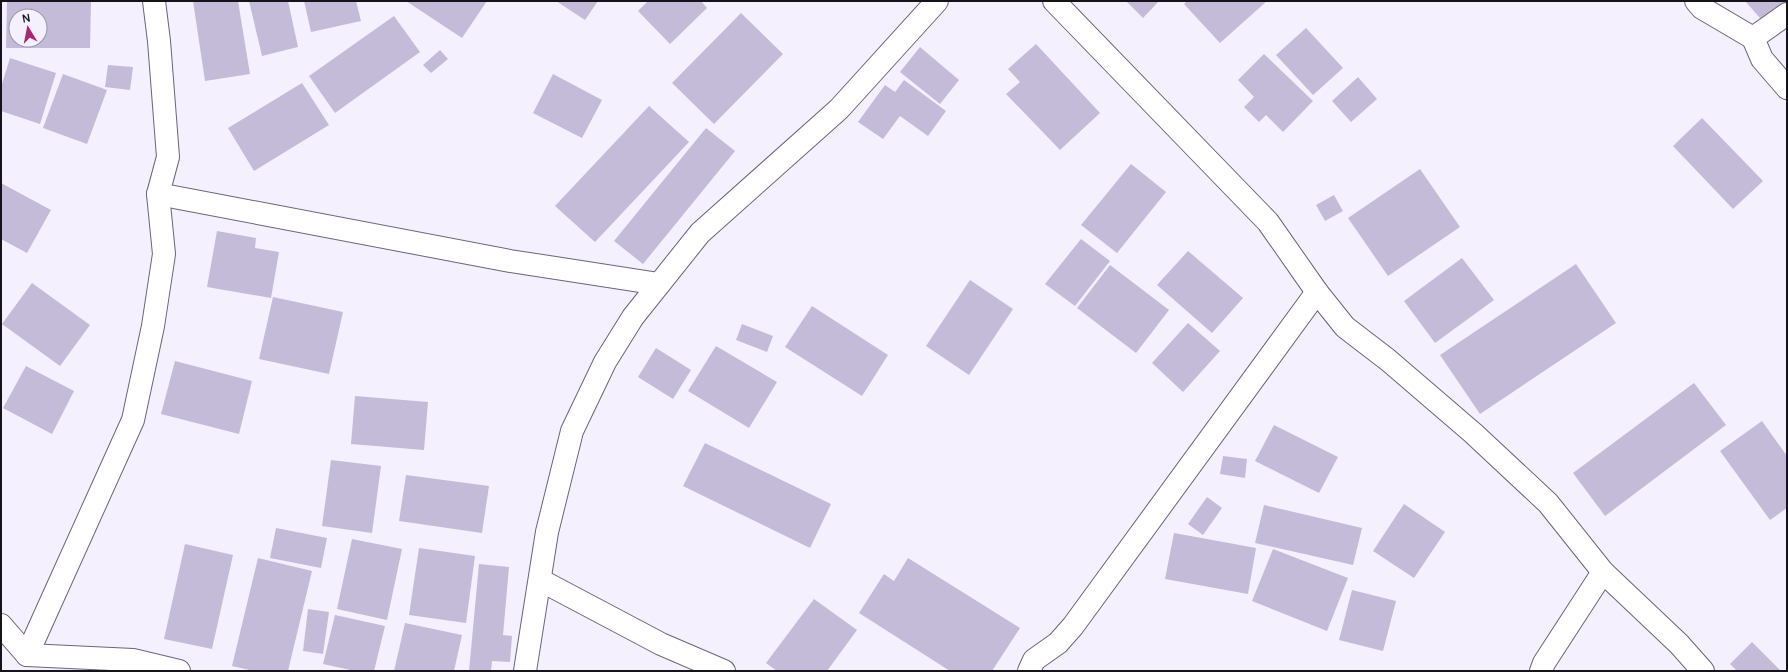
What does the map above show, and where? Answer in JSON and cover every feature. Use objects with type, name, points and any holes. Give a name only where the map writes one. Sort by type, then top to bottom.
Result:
[{"type":"street","points":[[27,655],[133,420],[153,326],[164,254],[158,194],[168,157],[159,41],[154,1]]},
{"type":"street","points":[[525,671],[547,532],[572,431],[605,362],[633,317],[700,233],[839,109],[937,1]]},
{"type":"street","points":[[1054,1],[1268,222],[1317,292],[1345,327],[1388,360],[1474,433],[1548,503],[1603,572],[1679,644],[1704,671]]},
{"type":"street","points":[[1696,1],[1702,8],[1753,38],[1762,59],[1787,88]]},
{"type":"street","points":[[1753,38],[1787,14]]},
{"type":"street","points":[[158,194],[510,261],[659,284]]},
{"type":"street","points":[[1029,671],[1034,660],[1058,643],[1073,626],[1317,292]]},
{"type":"street","points":[[1541,671],[1544,663],[1603,572]]},
{"type":"street","points":[[540,580],[661,644],[724,671]]},
{"type":"street","points":[[1,625],[27,655],[133,660],[179,671]]},
{"type":"building","points":[[7,1],[91,1],[90,48],[48,48],[48,8],[8,8],[8,48],[6,48]]},
{"type":"building","points":[[193,1],[238,1],[250,74],[205,81]]},
{"type":"building","points":[[249,1],[288,1],[298,47],[262,56]]},
{"type":"building","points":[[304,1],[356,1],[361,21],[311,32]]},
{"type":"building","points":[[406,1],[487,1],[462,38]]},
{"type":"building","points":[[556,1],[598,1],[585,20]]},
{"type":"building","points":[[648,1],[701,1],[707,8],[670,44],[638,11]]},
{"type":"building","points":[[1126,1],[1159,1],[1143,18]]},
{"type":"building","points":[[1187,1],[1267,1],[1220,43],[1184,4]]},
{"type":"building","points":[[1745,1],[1787,1],[1787,8],[1767,26]]},
{"type":"building","points":[[741,13],[783,54],[714,124],[672,83]]},
{"type":"building","points":[[394,16],[420,52],[335,113],[309,76]]},
{"type":"building","points":[[1306,28],[1343,68],[1313,95],[1276,55]]},
{"type":"building","points":[[1036,44],[1100,113],[1060,150],[1006,94],[1020,82],[1008,69]]},
{"type":"building","points":[[920,47],[959,80],[940,104],[900,72]]},
{"type":"building","points":[[440,50],[448,59],[431,73],[423,65]]},
{"type":"building","points":[[1264,54],[1313,101],[1283,132],[1266,115],[1259,122],[1244,107],[1254,97],[1238,80]]},
{"type":"building","points":[[10,58],[56,73],[40,124],[1,111],[1,87]]},
{"type":"building","points":[[108,65],[133,67],[130,90],[105,87]]},
{"type":"building","points":[[63,74],[107,90],[87,144],[43,128]]},
{"type":"building","points":[[553,74],[602,100],[582,138],[533,113]]},
{"type":"building","points":[[1358,77],[1377,99],[1351,122],[1332,101]]},
{"type":"building","points":[[904,80],[946,111],[928,136],[900,116],[883,139],[858,122],[885,85],[895,92]]},
{"type":"building","points":[[302,83],[329,125],[254,171],[228,128]]},
{"type":"building","points":[[649,106],[689,142],[595,242],[555,206]]},
{"type":"building","points":[[1702,118],[1763,181],[1733,209],[1673,146]]},
{"type":"building","points":[[706,128],[735,151],[643,264],[614,241]]},
{"type":"building","points":[[1131,164],[1166,192],[1117,253],[1081,225]]},
{"type":"building","points":[[1420,169],[1460,227],[1388,276],[1348,218]]},
{"type":"building","points":[[1,183],[51,210],[27,253],[1,239]]},
{"type":"building","points":[[1334,195],[1343,211],[1325,221],[1316,205]]},
{"type":"building","points":[[217,231],[256,238],[255,248],[279,252],[271,298],[207,287]]},
{"type":"building","points":[[1081,239],[1110,261],[1075,306],[1045,284]]},
{"type":"building","points":[[1188,251],[1243,298],[1212,333],[1157,285]]},
{"type":"building","points":[[1462,258],[1494,300],[1435,343],[1404,301]]},
{"type":"building","points":[[1576,264],[1616,323],[1480,414],[1440,355]]},
{"type":"building","points":[[1110,265],[1169,310],[1136,353],[1077,308]]},
{"type":"building","points":[[970,280],[1013,309],[969,375],[926,346]]},
{"type":"building","points":[[32,283],[90,325],[60,366],[2,324]]},
{"type":"building","points":[[273,297],[343,312],[329,374],[259,359]]},
{"type":"building","points":[[812,306],[888,355],[862,396],[785,347]]},
{"type":"building","points":[[1188,323],[1220,351],[1183,392],[1152,363]]},
{"type":"building","points":[[742,324],[773,336],[767,352],[736,340]]},
{"type":"building","points":[[716,346],[777,382],[749,428],[688,391]]},
{"type":"building","points":[[656,348],[691,370],[673,399],[638,377]]},
{"type":"building","points":[[175,361],[252,381],[239,434],[161,414]]},
{"type":"building","points":[[26,366],[74,391],[52,434],[3,408]]},
{"type":"building","points":[[1694,383],[1726,425],[1605,516],[1573,473]]},
{"type":"building","points":[[355,396],[428,402],[424,450],[351,444]]},
{"type":"building","points":[[1762,421],[1787,456],[1787,508],[1770,520],[1720,451]]},
{"type":"building","points":[[1274,425],[1338,457],[1319,493],[1255,461]]},
{"type":"building","points":[[705,443],[831,504],[810,548],[683,486]]},
{"type":"building","points":[[1223,456],[1247,459],[1245,478],[1220,474]]},
{"type":"building","points":[[331,460],[381,466],[372,533],[322,526]]},
{"type":"building","points":[[406,475],[489,486],[482,533],[399,521]]},
{"type":"building","points":[[1207,497],[1222,508],[1203,535],[1188,524]]},
{"type":"building","points":[[1404,504],[1445,532],[1414,578],[1373,551]]},
{"type":"building","points":[[1264,505],[1362,528],[1353,565],[1255,543]]},
{"type":"building","points":[[276,528],[327,538],[321,568],[270,558]]},
{"type":"building","points":[[1174,533],[1256,548],[1248,594],[1165,579]]},
{"type":"building","points":[[352,539],[402,549],[387,620],[337,609]]},
{"type":"building","points":[[185,544],[233,555],[212,649],[164,639]]},
{"type":"building","points":[[419,548],[475,556],[466,623],[409,615]]},
{"type":"building","points":[[1273,549],[1348,578],[1327,631],[1252,601]]},
{"type":"building","points":[[258,558],[312,571],[288,671],[254,671],[232,666]]},
{"type":"building","points":[[908,558],[1020,628],[992,671],[950,671],[859,613],[884,574],[894,581]]},
{"type":"building","points":[[479,564],[509,567],[503,635],[512,636],[510,662],[492,661],[491,671],[469,671]]},
{"type":"building","points":[[1352,590],[1396,601],[1383,651],[1339,640]]},
{"type":"building","points":[[814,599],[857,630],[827,671],[777,671],[766,663]]},
{"type":"building","points":[[308,609],[329,612],[323,654],[303,651]]},
{"type":"building","points":[[335,615],[385,626],[374,671],[355,671],[323,664]]},
{"type":"building","points":[[405,623],[462,635],[454,671],[394,671]]},
{"type":"building","points":[[1752,642],[1781,671],[1737,671],[1730,664]]}]
